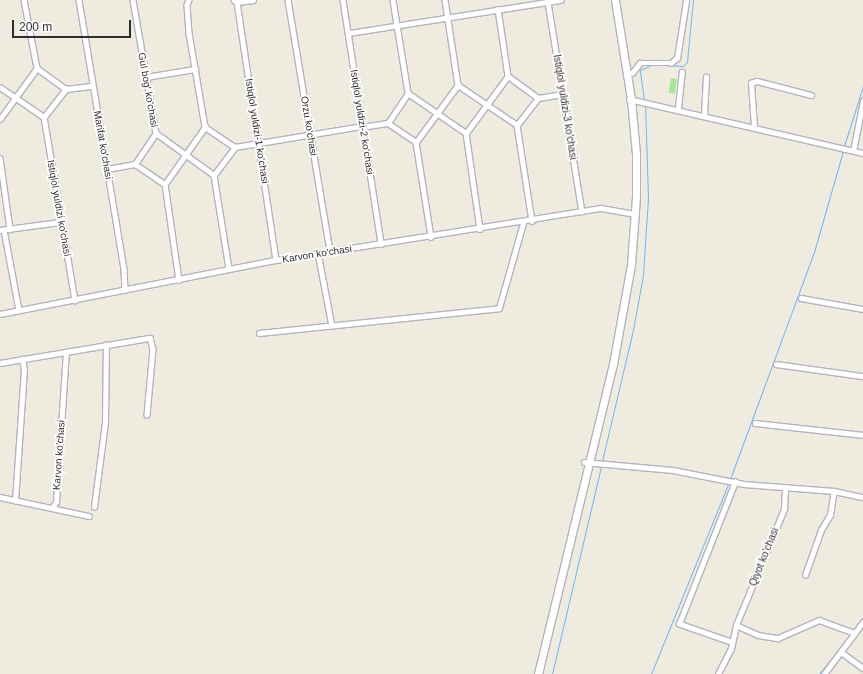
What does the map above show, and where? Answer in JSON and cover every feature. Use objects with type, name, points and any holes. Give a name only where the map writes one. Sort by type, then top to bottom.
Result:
[{"type":"main road","points":[[611,0],[629,99]]},
{"type":"main road","points":[[538,674],[623,290],[633,213],[627,73],[615,0]]},
{"type":"main road","points":[[534,674],[586,462]]},
{"type":"street","points":[[0,119],[36,68],[24,0]]},
{"type":"street","name":"Marifat ko'chasi","points":[[79,0],[92,86],[124,270],[125,290]]},
{"type":"street","name":"Gul bog' ko'chasi","points":[[133,0],[156,133]]},
{"type":"street","points":[[189,0],[187,5],[195,69],[205,127],[235,147],[388,123],[416,142]]},
{"type":"street","points":[[236,1],[253,0]]},
{"type":"street","name":"Orzu ko'chasi","points":[[288,0],[330,252]]},
{"type":"street","name":"Istiqlol yuldizi-2 ko'chasi","points":[[343,0],[381,244]]},
{"type":"street","points":[[388,123],[408,93],[399,26],[393,0]]},
{"type":"street","points":[[431,236],[416,142],[458,85],[445,0]]},
{"type":"street","points":[[348,33],[560,0]]},
{"type":"street","name":"Istiqlol yuldizi-1 ko'chasi","points":[[236,1],[276,260]]},
{"type":"street","points":[[627,73],[632,73],[640,63],[671,63],[677,58],[686,1]]},
{"type":"street","name":"Istiqlol yuldizi-3 ko'chasi","points":[[548,2],[582,211]]},
{"type":"street","points":[[466,133],[488,106],[508,76],[498,9]]},
{"type":"street","points":[[36,68],[66,89],[92,86]]},
{"type":"street","points":[[146,78],[195,69]]},
{"type":"street","points":[[678,108],[682,72]]},
{"type":"street","points":[[508,76],[538,98]]},
{"type":"street","points":[[704,115],[706,77]]},
{"type":"street","points":[[754,127],[751,83],[757,81],[811,96]]},
{"type":"street","points":[[458,85],[517,125]]},
{"type":"street","points":[[0,87],[44,117],[66,89]]},
{"type":"street","points":[[408,93],[466,133],[480,229]]},
{"type":"street","points":[[532,221],[517,125],[538,98],[563,94]]},
{"type":"street","points":[[629,99],[678,108],[863,153]]},
{"type":"street","points":[[853,151],[863,100]]},
{"type":"street","name":"Istiqlol yuldizi ko'chasi","points":[[44,117],[75,300]]},
{"type":"street","points":[[178,280],[164,184],[184,154],[205,127]]},
{"type":"street","points":[[135,164],[156,133],[214,175]]},
{"type":"street","points":[[229,269],[214,175],[235,147]]},
{"type":"street","points":[[0,158],[5,230],[19,310]]},
{"type":"street","points":[[107,169],[135,164],[164,184]]},
{"type":"street","name":"Karvon ko'chasi","points":[[0,314],[276,260],[523,223],[582,211],[601,208],[633,213]]},
{"type":"street","points":[[5,230],[61,222]]},
{"type":"street","points":[[258,333],[499,308],[523,223]]},
{"type":"street","points":[[318,254],[328,293],[332,326]]},
{"type":"street","points":[[801,298],[863,309]]},
{"type":"street","points":[[0,363],[150,338],[153,349],[148,415]]},
{"type":"street","points":[[94,507],[105,422],[106,345]]},
{"type":"street","name":"Karvon ko'chasi","points":[[52,508],[56,502],[66,352]]},
{"type":"street","points":[[15,501],[24,370],[22,359]]},
{"type":"street","points":[[776,364],[863,376]]},
{"type":"street","points":[[755,423],[863,435]]},
{"type":"street","points":[[586,462],[673,470],[734,482],[785,488],[834,491],[863,496]]},
{"type":"street","points":[[731,642],[679,624],[734,482]]},
{"type":"street","name":"Qiyot ko'chasi","points":[[718,674],[731,649],[731,642],[736,625],[784,509],[785,488]]},
{"type":"street","points":[[805,576],[821,530],[830,514],[834,491]]},
{"type":"street","points":[[0,498],[89,516]]},
{"type":"street","points":[[736,625],[758,635],[778,638],[819,620],[855,633]]},
{"type":"street","points":[[824,674],[863,622]]},
{"type":"street","points":[[841,652],[863,668]]},
{"type":"green space","points":[[671,78],[677,79],[675,94],[669,93]]},
{"type":"waterway","points":[[664,65],[683,66],[687,62],[693,0]]},
{"type":"waterway","points":[[644,100],[640,70],[651,65]]},
{"type":"waterway","points":[[844,146],[863,86]]},
{"type":"waterway","points":[[602,461],[633,330],[643,275],[648,198],[645,105]]},
{"type":"waterway","points":[[730,479],[814,252],[843,151]]},
{"type":"waterway","points":[[552,674],[601,466]]},
{"type":"waterway","points":[[651,674],[728,484]]},
{"type":"waterway","points":[[819,674],[843,644]]}]
